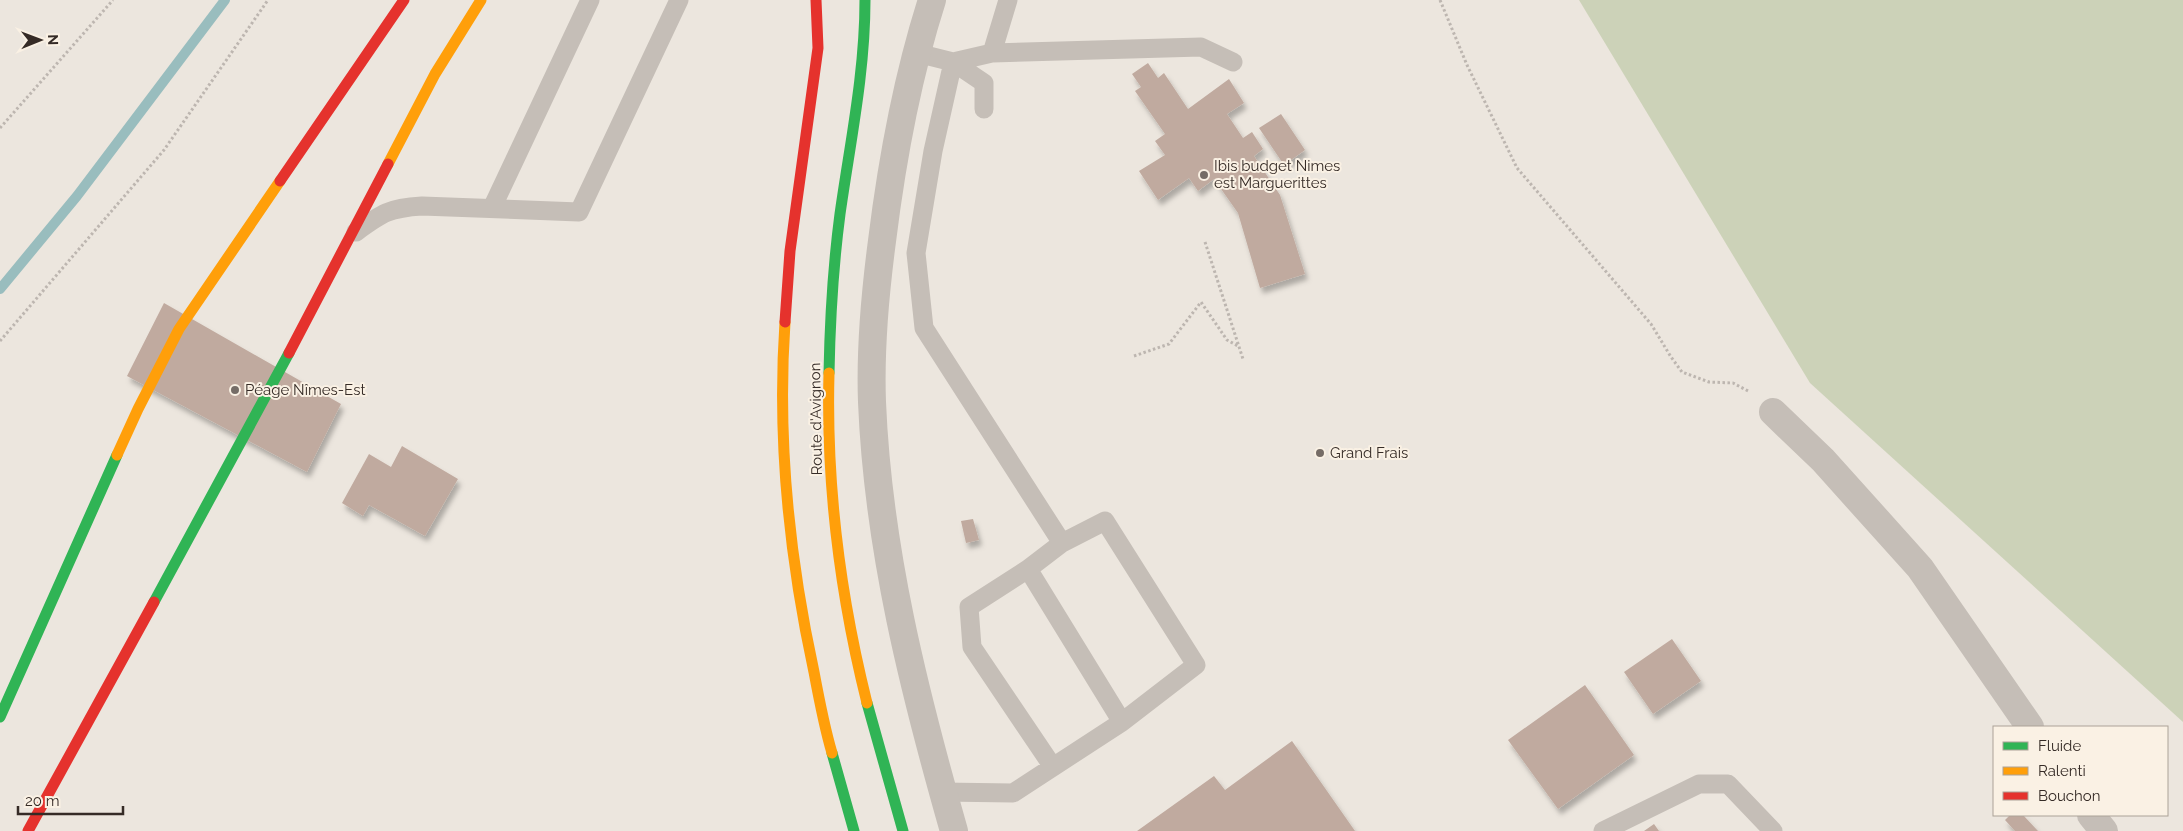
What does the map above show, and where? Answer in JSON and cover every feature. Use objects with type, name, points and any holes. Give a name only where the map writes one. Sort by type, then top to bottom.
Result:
[{"type":"main road","points":[[0,717],[138,409],[179,329],[404,0]]},
{"type":"main road","points":[[28,831],[251,426],[348,237],[435,74],[481,0]]},
{"type":"main road","points":[[816,0],[818,48],[790,251],[785,314],[782,363],[784,440],[787,510],[805,631],[818,700],[847,809]]},
{"type":"main road","name":"Route d'Avignon","points":[[865,0],[863,58],[834,261],[828,376],[829,444],[841,579],[853,642],[885,775],[903,831]]},
{"type":"street","points":[[932,0],[904,105],[888,196],[872,343],[872,400],[875,456],[896,600],[913,682],[954,831]]},
{"type":"street","points":[[1773,412],[1823,460],[1920,568],[2029,726]]},
{"type":"street","points":[[2092,816],[2104,831]]},
{"type":"lane","points":[[492,208],[590,0]]},
{"type":"lane","points":[[348,237],[384,212],[400,207],[492,208],[579,212],[679,0]]},
{"type":"lane","points":[[992,53],[1008,0]]},
{"type":"lane","points":[[953,62],[992,53],[1200,47],[1233,62]]},
{"type":"lane","points":[[917,53],[953,62],[984,83],[984,109]]},
{"type":"lane","points":[[953,62],[934,151],[916,254],[924,328],[1062,543]]},
{"type":"lane","points":[[942,792],[1013,792],[1053,767],[1122,722],[1196,664],[1106,521],[1062,543],[1028,569],[969,607],[972,647],[1053,767]]},
{"type":"lane","points":[[1028,569],[1122,722]]},
{"type":"lane","points":[[1603,831],[1700,784],[1728,784],[1773,831]]},
{"type":"lane","points":[[847,809],[853,831]]},
{"type":"path","points":[[0,128],[113,0]]},
{"type":"path","points":[[0,341],[164,150],[268,0]]},
{"type":"path","points":[[1440,0],[1467,65],[1517,168],[1651,324],[1670,357],[1682,372],[1709,382],[1733,383],[1741,386],[1752,394],[1761,405],[1773,412]]},
{"type":"path","points":[[1204,242],[1243,359]]},
{"type":"path","points":[[1134,356],[1168,344],[1201,302],[1227,340],[1238,346]]},
{"type":"green space","points":[[1579,0],[2183,0],[2183,722],[1810,383]]},
{"type":"building","name":"Ibis budget Nimes est Marguerittes","points":[[1148,63],[1158,78],[1164,73],[1188,109],[1229,79],[1244,103],[1227,114],[1243,138],[1252,132],[1263,149],[1254,156],[1280,195],[1305,274],[1260,288],[1238,213],[1214,179],[1198,191],[1189,178],[1158,200],[1139,171],[1165,155],[1155,141],[1165,134],[1135,91],[1141,87],[1132,74]]},
{"type":"building","points":[[1281,114],[1305,150],[1284,165],[1259,128]]},
{"type":"building","name":"Péage Nîmes-Est","points":[[164,303],[341,404],[307,472],[127,376]]},
{"type":"building","points":[[402,446],[458,479],[425,536],[369,505],[363,516],[342,503],[369,454],[391,467]]},
{"type":"building","points":[[973,519],[979,540],[966,543],[961,521]]},
{"type":"building","points":[[1672,639],[1701,681],[1653,714],[1624,672]]},
{"type":"building","points":[[1585,685],[1634,755],[1558,809],[1508,740]]},
{"type":"building","points":[[1292,741],[1355,831],[1137,831],[1214,776],[1225,790]]},
{"type":"building","points":[[2009,816],[2024,816],[2038,831],[2015,831],[2005,820]]},
{"type":"building","points":[[1654,824],[1659,831],[1644,831]]},
{"type":"waterway","points":[[0,289],[77,196],[225,0]]},
{"type":"traffic: fast","points":[[829,373],[835,254],[860,81],[865,0]]},
{"type":"traffic: fast","points":[[154,602],[289,353]]},
{"type":"traffic: fast","points":[[0,717],[117,455]]},
{"type":"traffic: fast","points":[[867,703],[903,831]]},
{"type":"traffic: fast","points":[[832,753],[854,831]]},
{"type":"traffic: slow","points":[[388,164],[435,74],[481,0]]},
{"type":"traffic: slow","points":[[117,455],[179,329],[280,181]]},
{"type":"traffic: slow","points":[[785,322],[783,410],[787,498],[805,629],[832,753]]},
{"type":"traffic: slow","points":[[829,373],[830,457],[837,540],[849,622],[867,703]]},
{"type":"traffic: jam","points":[[280,181],[404,0]]},
{"type":"traffic: jam","points":[[785,322],[790,251],[818,48],[816,0]]},
{"type":"traffic: jam","points":[[289,353],[388,164]]},
{"type":"traffic: jam","points":[[28,831],[154,602]]},
{"type":"place","name":"Ibis budget Nimes est Marguerittes","points":[[1204,175]]},
{"type":"place","name":"Péage Nîmes-Est","points":[[235,390]]},
{"type":"place","name":"Grand Frais","points":[[1320,453]]}]
